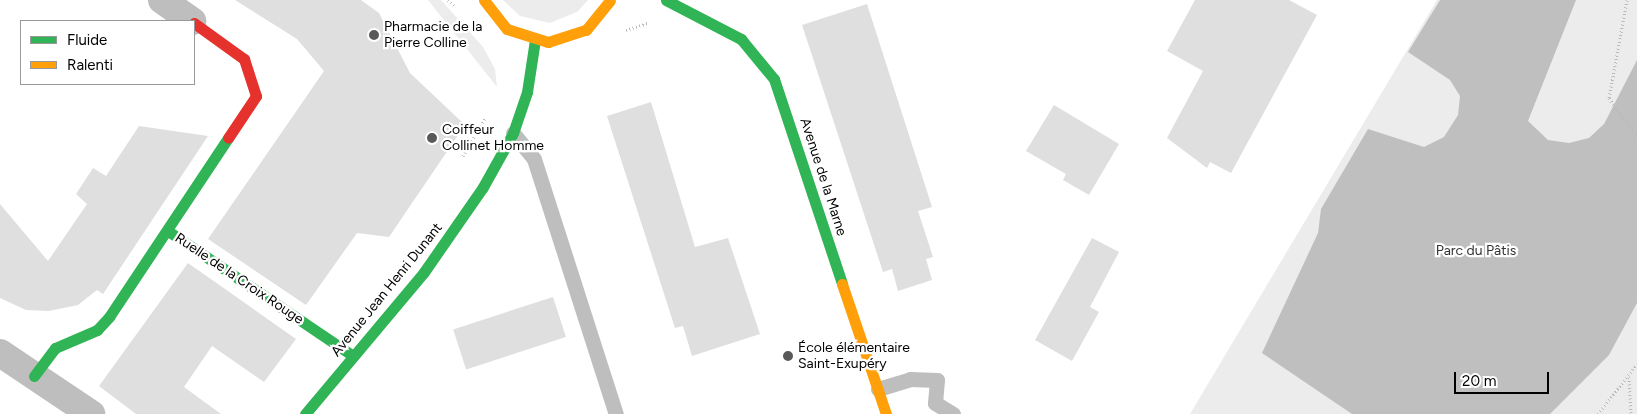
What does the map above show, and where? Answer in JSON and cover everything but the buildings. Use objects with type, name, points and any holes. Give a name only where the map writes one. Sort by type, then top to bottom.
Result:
[{"type":"street","name":"Ruelle de la Croix Rouge","points":[[162,0],[190,20]]},
{"type":"street","points":[[484,0],[507,29],[535,40],[561,40],[586,30],[610,0]]},
{"type":"street","name":"Avenue de la Marne","points":[[666,0],[741,39],[774,79],[886,414]]},
{"type":"street","name":"Ruelle de la Croix Rouge","points":[[195,23],[244,58],[256,96],[168,231],[353,356]]},
{"type":"street","name":"Avenue Jean Henri Dunant","points":[[305,414],[454,232],[513,133],[528,92],[535,40]]},
{"type":"street","points":[[34,376],[55,348],[97,330],[109,317],[168,231]]},
{"type":"street","points":[[0,353],[91,414]]},
{"type":"lane","points":[[513,133],[534,159],[616,414]]},
{"type":"lane","points":[[878,389],[910,379],[940,374],[935,403],[953,414]]},
{"type":"path","points":[[1626,0],[1609,98],[1637,137]]},
{"type":"path","points":[[459,166],[471,137],[491,112]]},
{"type":"path","points":[[1598,414],[1637,364]]},
{"type":"path","points":[[1629,376],[1631,414]]},
{"type":"green space","points":[[428,0],[441,0],[483,47],[495,69],[497,87]]},
{"type":"green space","points":[[503,0],[588,0],[577,12],[550,23],[520,16]]},
{"type":"green space","name":"Parc du Pâtis","points":[[1437,0],[1637,0],[1637,414],[1190,414]]},
{"type":"shaded area","name":"Parc du Pâtis","points":[[1440,0],[1576,0],[1528,121],[1548,140],[1569,143],[1589,138],[1604,124],[1637,60],[1637,303],[1609,355],[1550,414],[1352,414],[1262,353],[1318,233],[1321,209],[1368,129],[1424,147],[1444,137],[1458,115],[1460,96],[1450,80],[1408,52]]},
{"type":"traffic: fast","points":[[666,0],[741,39],[774,79],[842,284]]},
{"type":"traffic: fast","points":[[305,414],[424,272],[483,187],[513,133],[527,92],[535,40]]},
{"type":"traffic: fast","points":[[34,376],[55,348],[97,330],[109,317],[228,138]]},
{"type":"traffic: fast","points":[[168,231],[353,356]]},
{"type":"traffic: slow","points":[[484,0],[507,29],[548,42],[586,30],[610,0]]},
{"type":"traffic: slow","points":[[842,284],[886,414]]},
{"type":"traffic: jam","points":[[195,24],[244,59],[256,96],[228,138]]},
{"type":"place","name":"Pharmacie de la Pierre Colline","points":[[374,35]]},
{"type":"place","name":"Coiffeur Collinet Homme","points":[[432,138]]},
{"type":"place","name":"École élémentaire Saint-Exupéry","points":[[788,356]]}]
